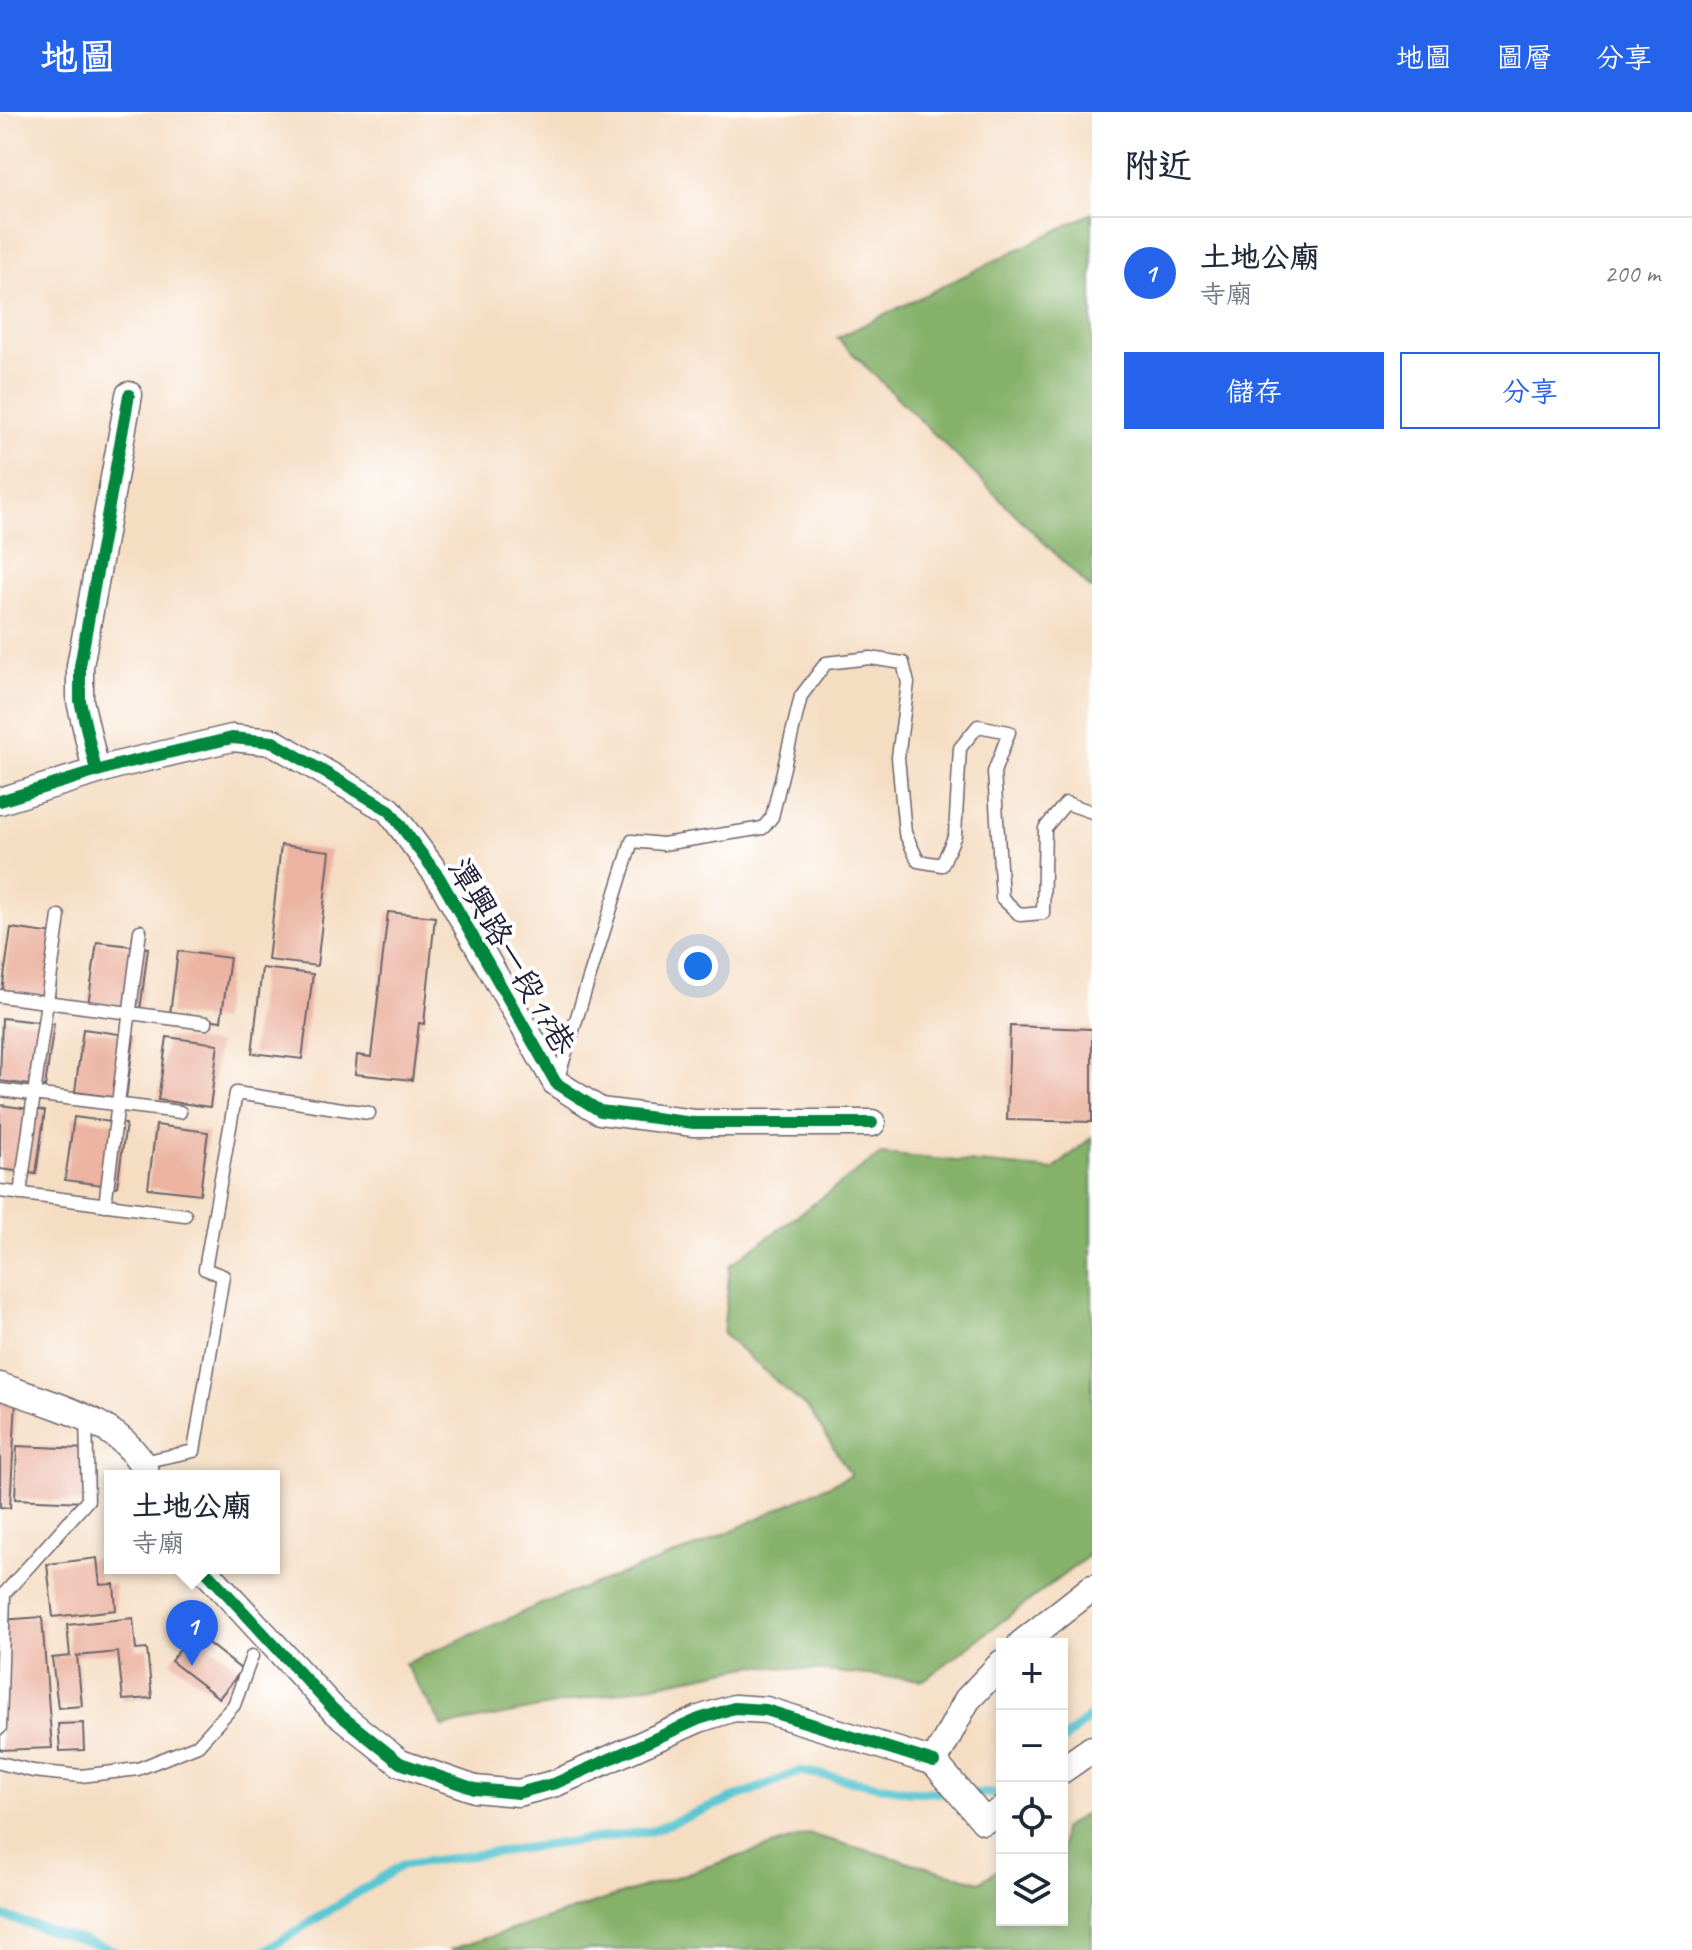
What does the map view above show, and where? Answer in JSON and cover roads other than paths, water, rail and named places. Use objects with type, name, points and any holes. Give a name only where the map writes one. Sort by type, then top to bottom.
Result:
[{"type":"street","points":[[96,771],[80,701],[80,666],[129,395]]},
{"type":"street","name":"潭興路一段17巷","points":[[0,801],[96,771],[232,738],[273,742],[389,810],[439,877],[556,1083],[600,1111],[694,1123],[872,1123]]},
{"type":"street","points":[[0,1386],[86,1417],[123,1441],[145,1469]]},
{"type":"street","points":[[209,1574],[334,1710],[400,1763],[475,1789],[518,1793],[556,1783],[699,1719],[734,1708],[766,1710],[934,1762],[993,1816]]},
{"type":"street","points":[[1029,1638],[1092,1588]]},
{"type":"street","points":[[934,1762],[967,1700],[996,1669]]},
{"type":"street","points":[[1068,1766],[1092,1749]]},
{"type":"lane","points":[[556,1083],[632,841],[663,844],[763,828],[772,817],[801,696],[826,663],[870,658],[903,663],[908,683],[898,757],[905,833],[918,861],[942,865],[955,835],[960,748],[978,726],[1009,732],[994,772],[1002,898],[1020,915],[1043,913],[1045,828],[1066,803],[1092,812]]},
{"type":"lane","points":[[20,1194],[59,916]]},
{"type":"lane","points":[[105,1205],[140,931]]},
{"type":"lane","points":[[0,996],[206,1023]]},
{"type":"lane","points":[[0,1090],[180,1112]]},
{"type":"lane","points":[[145,1469],[194,1451],[223,1276],[205,1269],[236,1093],[369,1113]]},
{"type":"lane","points":[[0,1191],[185,1215]]},
{"type":"lane","points":[[0,1728],[4,1594],[88,1500],[86,1417]]},
{"type":"lane","points":[[0,1763],[33,1771],[81,1776],[138,1769],[198,1745],[234,1705],[252,1656]]},
{"type":"waterway","points":[[1068,1736],[1092,1715]]},
{"type":"waterway","points":[[266,1950],[402,1865],[651,1831],[801,1771],[907,1791],[952,1793]]},
{"type":"waterway","points":[[966,1793],[996,1794]]},
{"type":"waterway","points":[[0,1915],[114,1950]]},
{"type":"place","name":"土地公廟","points":[[192,1666]]}]
